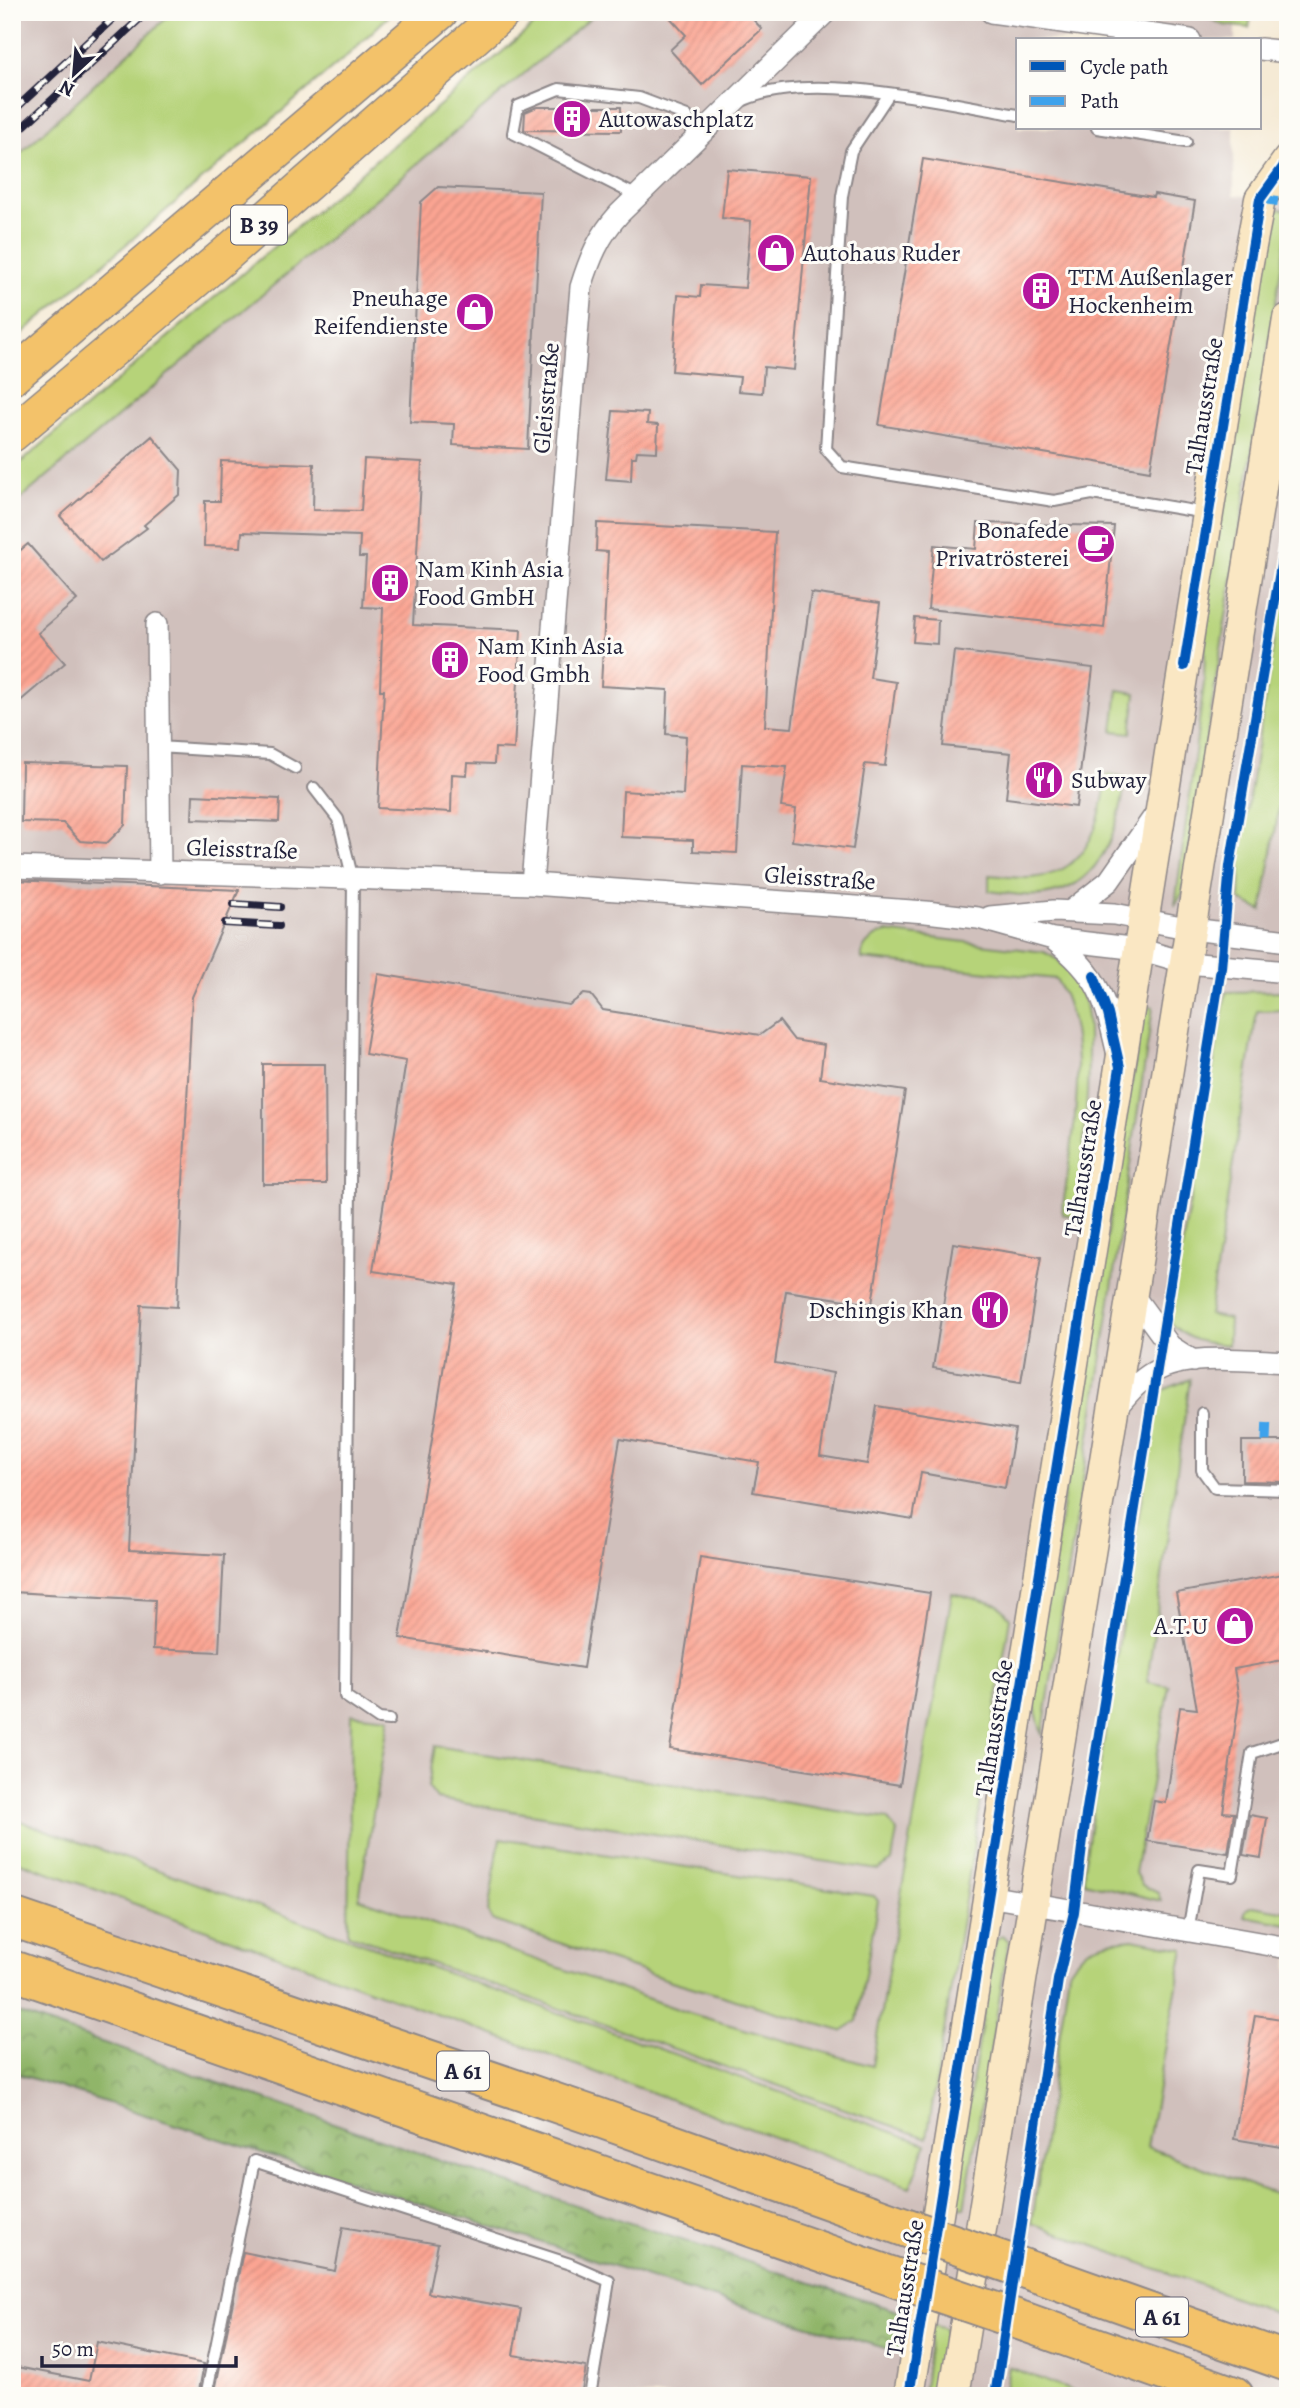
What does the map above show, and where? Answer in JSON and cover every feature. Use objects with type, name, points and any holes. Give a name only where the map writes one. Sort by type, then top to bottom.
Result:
[{"type":"highway","name":"B 39","points":[[12,433],[224,256],[503,12]]},
{"type":"highway","name":"B 39","points":[[12,377],[435,15]]},
{"type":"highway","name":"A 61","points":[[12,1917],[594,2116],[1288,2362]]},
{"type":"highway","name":"A 61","points":[[12,1970],[1234,2396]]},
{"type":"main road","name":"Talhausstraße","points":[[909,2396],[1260,199],[1288,161]]},
{"type":"main road","points":[[954,2396],[1187,963],[1288,319]]},
{"type":"street","name":"Gleisstraße","points":[[532,884],[581,287],[591,256],[603,232],[826,12]]},
{"type":"street","points":[[991,12],[1174,38]]},
{"type":"street","points":[[1262,49],[1288,52]]},
{"type":"street","name":"Gleisstraße","points":[[157,624],[160,873]]},
{"type":"street","points":[[1071,911],[1109,881],[1162,806]]},
{"type":"street","name":"Gleisstraße","points":[[12,867],[532,884],[978,918],[1071,911],[1114,914],[1141,935]]},
{"type":"street","name":"Gleisstraße","points":[[978,918],[1054,939],[1141,935]]},
{"type":"street","points":[[1141,935],[1192,929],[1288,941]]},
{"type":"street","points":[[1141,935],[1187,963],[1288,972]]},
{"type":"street","points":[[1054,939],[1094,976],[1108,1014],[1120,1067]]},
{"type":"street","points":[[1132,1294],[1170,1346],[1193,1361]]},
{"type":"street","points":[[1115,1409],[1133,1388],[1156,1370],[1193,1361],[1288,1362]]},
{"type":"street","points":[[988,1896],[1288,1948]]},
{"type":"lane","points":[[729,107],[762,92],[850,88],[1016,115]]},
{"type":"lane","points":[[638,196],[513,133],[518,106],[559,89],[639,98],[687,116],[695,140]]},
{"type":"lane","points":[[889,94],[851,151],[842,196],[826,449],[842,467],[1054,501],[1092,494],[1208,513]]},
{"type":"lane","points":[[1110,130],[1186,142]]},
{"type":"lane","points":[[158,747],[270,754],[295,768]]},
{"type":"lane","points":[[314,788],[338,819],[353,880],[345,1696],[379,1719],[389,1720]]},
{"type":"lane","points":[[1202,1413],[1202,1470],[1215,1488],[1288,1490]]},
{"type":"lane","points":[[1188,1931],[1199,1870],[1232,1875],[1252,1753],[1288,1741]]},
{"type":"lane","points":[[206,2396],[254,2161],[570,2264],[608,2281],[590,2396]]},
{"type":"shaded area","points":[[12,12],[173,12],[12,161]]},
{"type":"shaded area","points":[[597,12],[1235,12],[1235,38],[1016,38],[1016,130],[1234,130],[1234,195],[1288,199],[1288,2396],[12,2396],[12,506]]},
{"type":"green space","points":[[173,12],[393,12],[349,54],[12,342],[12,161]]},
{"type":"green space","points":[[549,12],[597,12],[12,506],[12,470]]},
{"type":"green space","points":[[1209,12],[1252,12],[1249,28],[1224,25],[1208,18]]},
{"type":"green space","points":[[1268,207],[1288,210],[1288,224],[1182,894],[1175,906],[1204,683],[1207,582]]},
{"type":"green space","points":[[1288,549],[1288,754],[1262,911],[1240,900],[1241,850]]},
{"type":"green space","points":[[1118,690],[1136,693],[1131,733],[1113,731]]},
{"type":"green space","points":[[1107,774],[1126,777],[1119,814],[1105,850],[1083,879],[1067,888],[1041,895],[989,891],[989,875],[1038,877],[1056,872],[1070,864],[1081,853],[1097,824]]},
{"type":"green space","points":[[886,932],[1044,952],[1064,966],[1074,978],[1084,1001],[1088,1034],[1086,1116],[1076,1217],[1062,1214],[1074,1125],[1077,1062],[1068,1004],[1056,979],[862,959],[866,945]]},
{"type":"green space","points":[[1288,991],[1288,1010],[1257,1011],[1209,1315],[1229,1319],[1228,1345],[1203,1342],[1189,1337],[1169,1322],[1226,992]]},
{"type":"green space","points":[[1144,1006],[1153,1007],[1095,1403],[1042,1736],[1032,1694]]},
{"type":"green space","points":[[1190,1379],[1147,1682],[1169,1686],[1135,1873],[1142,1885],[1158,1893],[1161,1901],[1084,1882],[1084,1867],[1158,1392]]},
{"type":"green space","points":[[952,1593],[999,1605],[1010,1618],[927,2138],[348,1934],[351,1714],[389,1718],[359,1898],[692,2014],[872,2066]]},
{"type":"green space","points":[[435,1746],[887,1819],[897,1831],[892,1861],[878,1870],[437,1799],[428,1787]]},
{"type":"green space","points":[[12,1818],[926,2144],[910,2187],[12,1859]]},
{"type":"green space","points":[[500,1838],[874,1896],[878,1901],[857,2021],[841,2031],[668,1980],[492,1920],[488,1912]]},
{"type":"green space","points":[[1253,1906],[1288,1912],[1288,1924],[1244,1916],[1246,1910]]},
{"type":"green space","points":[[1002,1935],[1009,1941],[964,2208],[952,2204],[996,1940]]},
{"type":"green space","points":[[1133,1939],[1184,1949],[1147,2147],[1288,2199],[1288,2317],[1032,2223],[1069,1971],[1082,1954],[1096,1945]]},
{"type":"green space","points":[[12,2011],[454,2165],[921,2319],[916,2357],[713,2298],[12,2072]]},
{"type":"green space","points":[[932,2325],[946,2329],[935,2396],[923,2396]]},
{"type":"green space","points":[[1009,2367],[1085,2396],[1004,2396]]},
{"type":"building","points":[[665,12],[746,12],[762,29],[702,85],[670,50],[686,35]]},
{"type":"building","name":"Autowaschplatz","points":[[537,107],[621,107],[621,131],[524,130],[525,112]]},
{"type":"building","name":"TTM Außenlager Hockenheim","points":[[923,159],[1153,197],[1154,194],[1195,201],[1150,471],[879,425]]},
{"type":"building","name":"Autohaus Ruder","points":[[727,169],[811,176],[794,370],[764,367],[762,393],[738,391],[740,377],[672,371],[678,295],[700,297],[701,285],[745,288],[751,221],[722,218]]},
{"type":"building","name":"Pneuhage Reifendienste","points":[[438,187],[541,192],[528,449],[453,445],[454,424],[410,422],[421,202]]},
{"type":"building","points":[[613,411],[648,413],[647,424],[658,425],[657,452],[637,451],[636,457],[632,457],[631,481],[606,479]]},
{"type":"building","points":[[152,436],[181,470],[180,494],[144,525],[147,528],[101,562],[60,516]]},
{"type":"building","points":[[364,459],[422,462],[413,625],[521,630],[514,749],[495,748],[494,764],[468,763],[467,775],[452,774],[451,812],[378,808],[384,690],[380,690],[383,608],[363,607],[366,557],[359,557],[360,536],[242,532],[241,547],[204,546],[205,501],[220,501],[221,461],[314,464],[313,510],[361,511]]},
{"type":"building","points":[[597,523],[775,532],[765,726],[792,728],[811,593],[880,603],[870,678],[896,682],[885,766],[865,764],[853,849],[792,841],[796,809],[781,807],[787,767],[742,764],[737,853],[693,851],[693,840],[621,837],[623,791],[683,795],[686,736],[666,734],[668,690],[601,686],[608,552],[596,551]]},
{"type":"building","points":[[978,523],[1114,526],[1104,628],[928,609],[934,545],[976,549]]},
{"type":"building","points":[[28,544],[77,600],[38,633],[65,663],[12,708],[12,557]]},
{"type":"building","points":[[915,618],[938,620],[937,644],[913,642]]},
{"type":"building","points":[[954,651],[1093,668],[1076,807],[1006,798],[1011,753],[943,746]]},
{"type":"building","points":[[22,763],[127,766],[125,825],[107,843],[80,841],[63,823],[21,822]]},
{"type":"building","points":[[193,795],[280,799],[279,822],[192,819]]},
{"type":"building","points":[[12,880],[239,890],[192,997],[177,1307],[141,1305],[129,1550],[224,1555],[219,1652],[153,1649],[155,1600],[12,1592]]},
{"type":"building","points":[[378,974],[569,1005],[584,994],[591,995],[603,1010],[760,1035],[779,1021],[794,1040],[824,1045],[820,1078],[905,1091],[872,1304],[786,1291],[775,1363],[833,1373],[820,1456],[867,1464],[877,1406],[1015,1429],[1005,1488],[921,1473],[913,1519],[753,1492],[759,1462],[620,1439],[583,1668],[400,1638],[457,1284],[373,1271],[406,1061],[365,1054]]},
{"type":"building","points":[[263,1064],[325,1064],[326,1184],[263,1184]]},
{"type":"building","points":[[953,1243],[1041,1257],[1021,1382],[933,1368]]},
{"type":"building","points":[[1242,1441],[1288,1441],[1288,1482],[1242,1481]]},
{"type":"building","points":[[700,1557],[930,1593],[900,1785],[670,1749]]},
{"type":"building","points":[[1288,1573],[1288,1659],[1234,1669],[1239,1700],[1223,1812],[1234,1813],[1228,1853],[1147,1841],[1154,1801],[1166,1803],[1180,1707],[1197,1709],[1176,1593]]},
{"type":"building","points":[[1250,1815],[1267,1818],[1261,1858],[1243,1855]]},
{"type":"building","points":[[1255,2015],[1288,2020],[1288,2148],[1234,2139]]},
{"type":"building","points":[[343,2227],[438,2244],[428,2293],[521,2309],[513,2355],[586,2367],[581,2396],[214,2396],[243,2252],[335,2271]]},
{"type":"building","points":[[97,2342],[204,2364],[198,2396],[12,2396],[12,2366],[89,2381]]},
{"type":"railway","points":[[12,19],[19,12]]},
{"type":"railway","points":[[12,112],[120,12]]},
{"type":"railway","points":[[12,137],[147,12]]},
{"type":"railway","points":[[233,904],[280,907]]},
{"type":"railway","points":[[225,923],[279,926]]},
{"type":"marked path","points":[[1260,199],[1288,203]]},
{"type":"marked path","points":[[1266,1441],[1267,1415]]},
{"type":"cycle path","points":[[1184,666],[1260,199],[1288,160]]},
{"type":"cycle path","points":[[995,2396],[1058,1980],[1074,1912],[1086,1815],[1221,968],[1230,866],[1288,524]]},
{"type":"cycle path","points":[[909,2396],[1120,1067],[1108,1014],[1094,976]]},
{"type":"place","name":"Autowaschplatz","points":[[572,119]]},
{"type":"place","name":"Autohaus Ruder","points":[[776,253]]},
{"type":"place","name":"TTM Außenlager Hockenheim","points":[[1041,291]]},
{"type":"place","name":"Pneuhage Reifendienste","points":[[475,312]]},
{"type":"place","name":"Bonafede Privatrösterei","points":[[1096,544]]},
{"type":"place","name":"Nam Kinh Asia Food GmbH","points":[[390,583]]},
{"type":"place","name":"Nam Kinh Asia Food Gmbh","points":[[450,660]]},
{"type":"place","name":"Subway","points":[[1044,780]]},
{"type":"place","name":"Dschingis Khan","points":[[990,1310]]},
{"type":"place","name":"A.T.U","points":[[1235,1626]]}]
